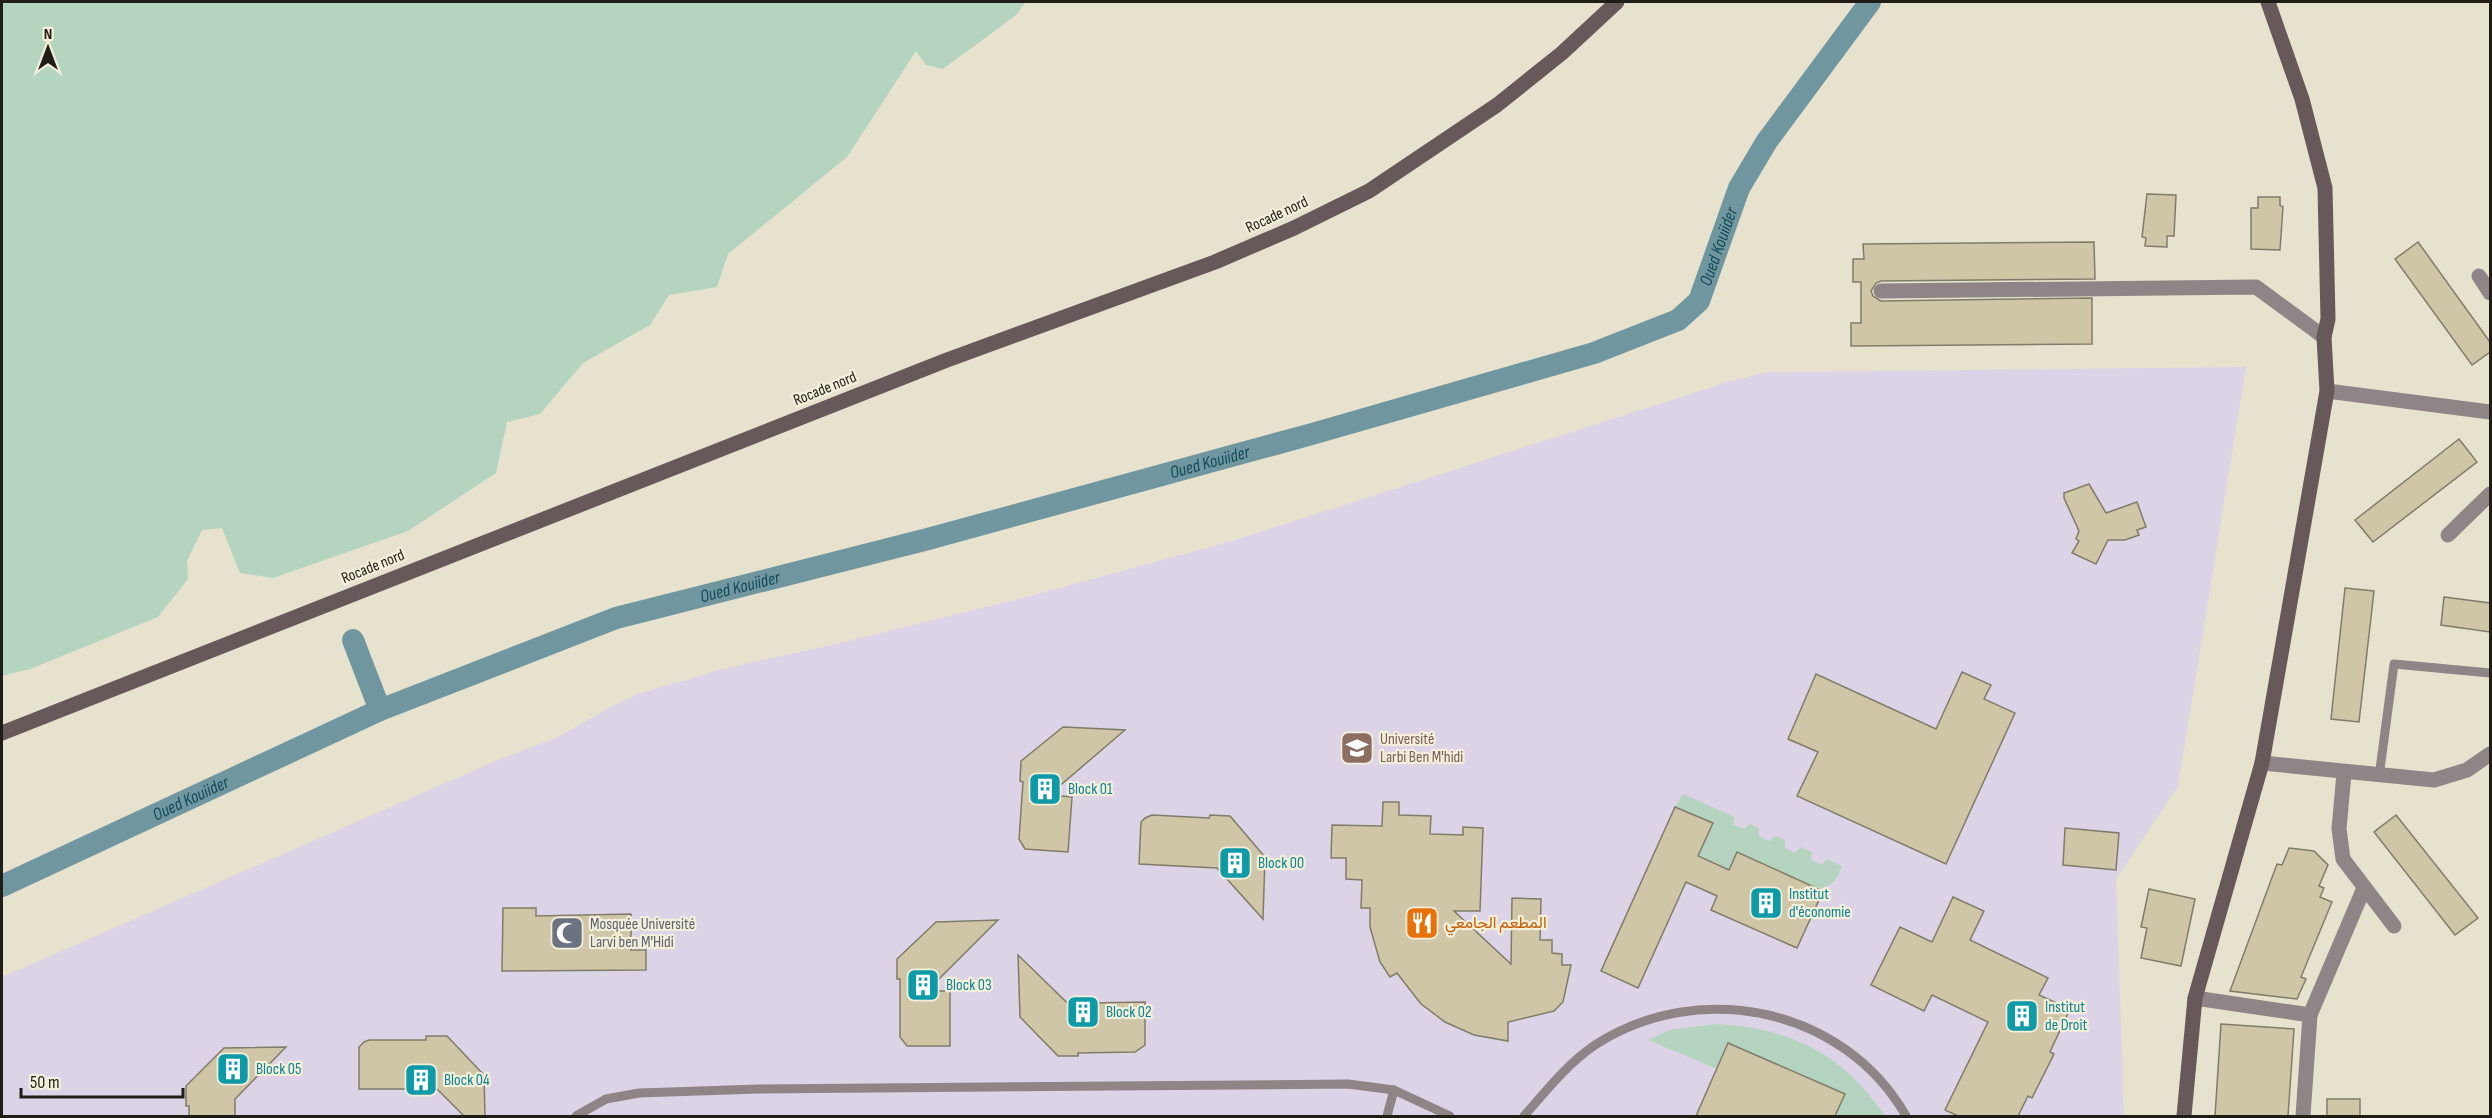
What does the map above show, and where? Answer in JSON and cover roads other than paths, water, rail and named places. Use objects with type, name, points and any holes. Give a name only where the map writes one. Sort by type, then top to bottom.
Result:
[{"type":"main road","name":"Rocade nord","points":[[2,733],[947,360],[1215,262],[1294,228],[1369,191],[1497,105],[1562,53],[1617,2]]},
{"type":"main road","points":[[2184,1116],[2195,998],[2262,763],[2327,391],[2324,337],[2328,319],[2325,188],[2302,99],[2268,2]]},
{"type":"street","points":[[2479,276],[2490,293]]},
{"type":"street","points":[[1881,291],[2256,287],[2324,337]]},
{"type":"street","points":[[2327,391],[2490,412]]},
{"type":"street","points":[[2448,535],[2490,494]]},
{"type":"street","points":[[2262,763],[2379,777],[2434,780],[2467,770],[2490,754]]},
{"type":"street","points":[[2344,773],[2339,829],[2343,859],[2394,926]]},
{"type":"street","points":[[2303,1116],[2310,1015],[2364,888]]},
{"type":"street","points":[[2195,998],[2310,1015]]},
{"type":"lane","points":[[2379,777],[2394,664],[2490,673]]},
{"type":"lane","points":[[1524,1116],[1569,1065],[1594,1046],[1622,1030],[1651,1018],[1682,1011],[1714,1008],[1760,1012],[1783,1018],[1824,1036],[1859,1060],[1874,1075],[1906,1116]]},
{"type":"lane","points":[[576,1116],[593,1105],[616,1096],[650,1092],[1336,1084],[1366,1085],[1394,1090],[1450,1116]]},
{"type":"lane","points":[[1387,1116],[1394,1090]]},
{"type":"waterway","name":"Oued Kouiider","points":[[2,886],[380,710],[616,618],[928,539],[1312,434],[1594,353],[1678,320],[1699,301],[1739,188],[1767,141],[1870,2]]},
{"type":"waterway","name":"Oued Kouiider","points":[[353,640],[380,710]]},
{"type":"place","name":"Université Larbi Ben M'hidi","points":[[1357,748]]},
{"type":"place","name":"Block 01","points":[[1045,789]]},
{"type":"place","name":"Block 00","points":[[1235,863]]},
{"type":"place","name":"Institut d'économie","points":[[1766,903]]},
{"type":"place","name":"المطعم الجامعي","points":[[1422,923]]},
{"type":"place","name":"Mosquée Université Larvi ben M'Hidi","points":[[567,933]]},
{"type":"place","name":"Block 03","points":[[923,985]]},
{"type":"place","name":"Block 02","points":[[1083,1012]]},
{"type":"place","name":"Institut de Droit","points":[[2022,1016]]},
{"type":"place","name":"Block 05","points":[[233,1069]]},
{"type":"place","name":"Block 04","points":[[421,1080]]}]
